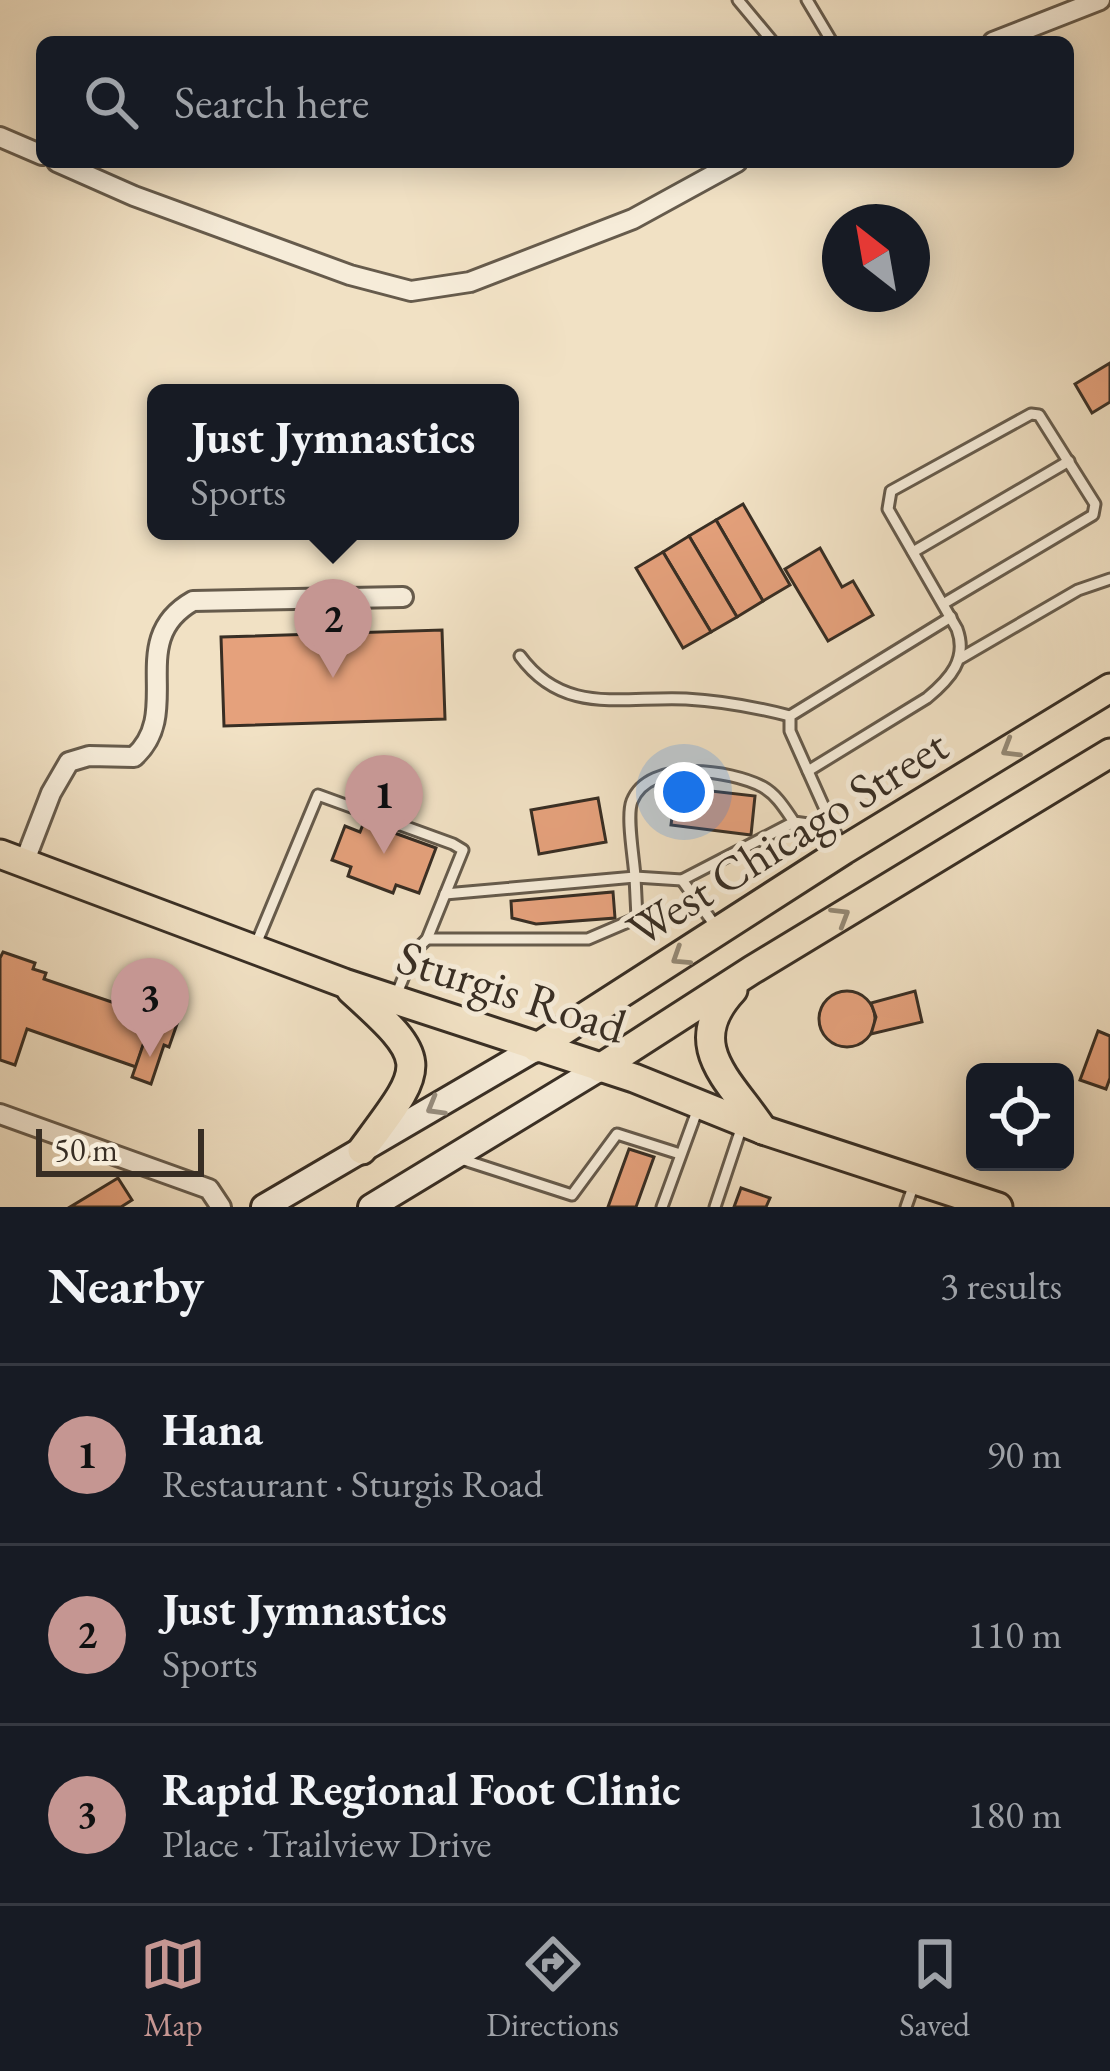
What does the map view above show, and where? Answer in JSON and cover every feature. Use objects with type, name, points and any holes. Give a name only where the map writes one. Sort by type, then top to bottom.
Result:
[{"type":"main road","name":"West Chicago Street","points":[[264,1207],[536,1048],[720,932],[837,838],[1110,688]]},
{"type":"main road","points":[[1022,806],[1110,735]]},
{"type":"main road","name":"West Chicago Street","points":[[371,1207],[1110,753]]},
{"type":"main road","name":"Sturgis Road","points":[[12,858],[344,983],[996,1207]]},
{"type":"main road","points":[[752,970],[716,1011],[708,1041],[753,1125]]},
{"type":"main road","points":[[344,983],[400,1033],[412,1063],[405,1092],[362,1150]]},
{"type":"street","points":[[1008,36],[1100,0]]},
{"type":"street","points":[[0,137],[36,152]]},
{"type":"street","points":[[71,168],[328,268],[411,291],[470,282],[633,219],[725,168]]},
{"type":"street","points":[[12,858],[69,762],[89,756],[134,757],[150,740],[160,634],[177,610],[193,601],[403,597]]},
{"type":"street","points":[[0,1114],[209,1189],[221,1207]]},
{"type":"lane","points":[[738,0],[768,36]]},
{"type":"lane","points":[[807,0],[828,36]]},
{"type":"lane","points":[[808,771],[927,698],[943,685],[961,658],[963,644],[951,617],[943,604],[888,509],[891,491],[1031,414],[1045,421],[1095,504],[1093,515],[943,604]]},
{"type":"lane","points":[[913,552],[1069,461]]},
{"type":"lane","points":[[961,658],[1078,590],[1110,579]]},
{"type":"lane","points":[[520,656],[535,676],[568,695],[607,701],[681,699],[740,704],[790,716],[951,617]]},
{"type":"lane","points":[[790,716],[790,730],[837,838]]},
{"type":"lane","points":[[427,939],[588,939],[637,918],[631,803],[643,787],[670,772],[730,774],[765,788],[794,822],[837,838]]},
{"type":"lane","points":[[254,949],[318,794],[463,850],[427,939],[415,952],[394,1000]]},
{"type":"lane","points":[[445,894],[634,878],[682,880],[794,822]]},
{"type":"lane","points":[[682,880],[720,932]]},
{"type":"lane","points":[[662,1207],[699,1104]]},
{"type":"lane","points":[[715,1207],[753,1125]]},
{"type":"lane","points":[[455,1156],[572,1195],[617,1134],[680,1154]]},
{"type":"lane","points":[[906,1207],[916,1179]]},
{"type":"building","points":[[1110,363],[1110,402],[1092,413],[1075,384]]},
{"type":"building","points":[[743,504],[790,585],[763,601],[716,520]]},
{"type":"building","points":[[716,520],[763,601],[737,617],[689,536]]},
{"type":"building","points":[[689,536],[737,617],[711,632],[663,552]]},
{"type":"building","points":[[820,548],[842,587],[853,581],[873,615],[828,641],[785,569]]},
{"type":"building","points":[[663,552],[711,632],[683,648],[636,568]]},
{"type":"building","points":[[442,630],[445,719],[224,726],[221,637]]},
{"type":"building","points":[[676,787],[755,796],[751,835],[671,825]]},
{"type":"building","points":[[598,798],[606,842],[539,854],[531,810]]},
{"type":"building","points":[[364,822],[436,848],[419,893],[396,885],[393,893],[348,876],[351,867],[332,860],[345,826],[360,832]]},
{"type":"building","points":[[613,892],[615,918],[536,924],[512,918],[511,901]]},
{"type":"building","points":[[3,952],[35,963],[33,969],[46,973],[44,979],[153,1016],[136,1067],[27,1029],[15,1065],[0,1060]]},
{"type":"building","points":[[847,991],[867,999],[875,1019],[867,1039],[847,1047],[827,1039],[819,1019],[827,999]]},
{"type":"building","points":[[915,991],[922,1022],[871,1034],[876,1017],[871,1003]]},
{"type":"building","points":[[153,1016],[177,1024],[151,1084],[132,1077]]},
{"type":"building","points":[[1098,1031],[1110,1036],[1106,1089],[1080,1080]]},
{"type":"building","points":[[629,1149],[654,1157],[636,1207],[608,1207]]},
{"type":"building","points":[[118,1178],[132,1200],[121,1207],[70,1207]]},
{"type":"building","points":[[741,1188],[770,1198],[766,1207],[734,1207]]},
{"type":"place","name":"Just Jymnastics","points":[[333,678]]},
{"type":"place","name":"Hana","points":[[384,854]]},
{"type":"place","name":"Rapid Regional Foot Clinic","points":[[150,1057]]}]
